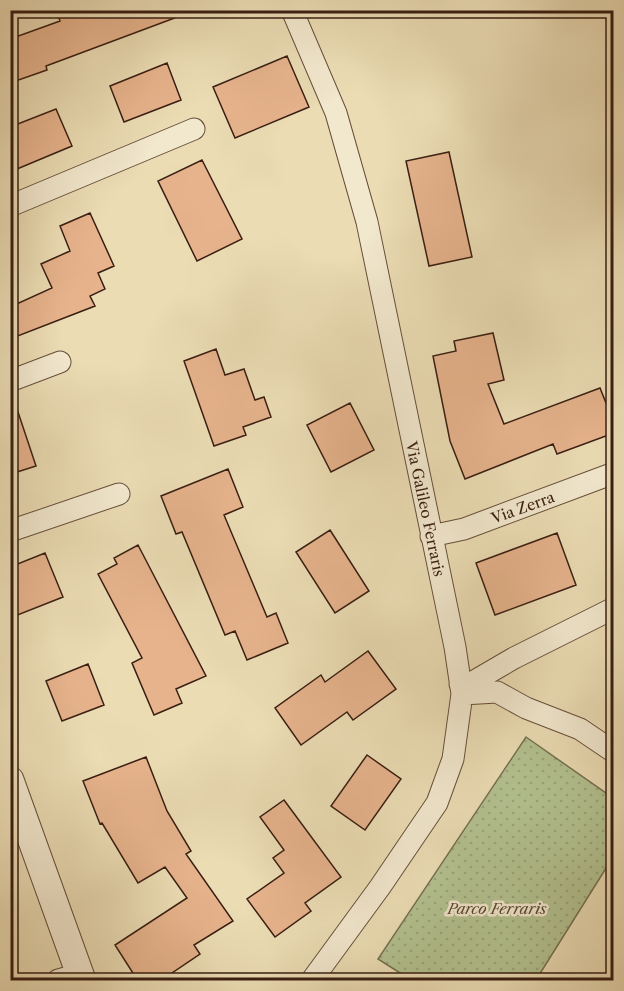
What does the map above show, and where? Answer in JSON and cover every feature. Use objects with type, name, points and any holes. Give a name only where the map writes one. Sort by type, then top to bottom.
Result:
[{"type":"street","name":"Via Galileo Ferraris","points":[[292,10],[336,113],[367,222],[455,647],[461,689],[453,759],[437,803],[321,977]]},
{"type":"street","points":[[10,206],[194,129]]},
{"type":"street","points":[[10,381],[60,362]]},
{"type":"street","name":"Via Zerra","points":[[431,536],[464,529],[614,472]]},
{"type":"street","points":[[10,531],[119,494]]},
{"type":"street","points":[[461,689],[514,658],[614,608]]},
{"type":"street","points":[[461,689],[497,692],[526,708],[580,729],[614,752]]},
{"type":"street","points":[[10,780],[73,978]]},
{"type":"green space","name":"Parco Ferraris","points":[[526,737],[613,798],[613,857],[536,980],[411,980],[378,959]]},
{"type":"building","points":[[74,10],[187,10],[188,13],[46,66],[47,70],[10,83],[10,39],[60,21],[58,16]]},
{"type":"building","points":[[287,56],[309,107],[235,138],[213,87]]},
{"type":"building","points":[[167,63],[181,100],[124,122],[110,86]]},
{"type":"building","points":[[56,109],[72,146],[17,169],[10,153],[10,127]]},
{"type":"building","points":[[449,152],[472,257],[429,266],[406,161]]},
{"type":"building","points":[[202,160],[242,239],[197,261],[158,181]]},
{"type":"building","points":[[90,213],[114,266],[98,273],[105,289],[90,296],[95,306],[10,339],[10,307],[52,288],[41,264],[70,251],[60,226]]},
{"type":"building","points":[[493,333],[504,380],[488,384],[504,424],[600,388],[614,423],[614,433],[557,454],[553,444],[465,479],[450,441],[433,356],[456,351],[454,341]]},
{"type":"building","points":[[216,349],[225,375],[244,369],[255,400],[264,397],[271,417],[243,427],[246,435],[214,446],[184,361]]},
{"type":"building","points":[[14,400],[36,466],[17,472],[10,454],[10,401]]},
{"type":"building","points":[[350,403],[374,450],[331,472],[307,425]]},
{"type":"building","points":[[228,469],[243,507],[224,515],[267,617],[276,613],[288,643],[247,660],[235,631],[225,635],[182,532],[176,534],[161,496]]},
{"type":"building","points":[[330,530],[369,591],[335,613],[296,552]]},
{"type":"building","points":[[557,533],[576,585],[495,615],[476,563]]},
{"type":"building","points":[[138,545],[206,676],[176,689],[182,703],[154,715],[132,663],[142,658],[98,574],[117,564],[114,558]]},
{"type":"building","points":[[45,553],[63,597],[10,618],[10,567]]},
{"type":"building","points":[[368,651],[396,689],[353,720],[347,712],[301,745],[275,708],[321,675],[325,682]]},
{"type":"building","points":[[88,664],[104,705],[62,721],[46,681]]},
{"type":"building","points":[[367,755],[401,779],[365,830],[331,806]]},
{"type":"building","points":[[146,757],[167,811],[191,851],[186,854],[233,921],[194,945],[200,954],[160,981],[138,981],[115,945],[187,898],[165,867],[138,883],[102,823],[100,824],[83,781]]},
{"type":"building","points":[[284,800],[341,877],[305,903],[311,911],[275,937],[247,899],[284,873],[273,858],[284,850],[260,817]]}]
